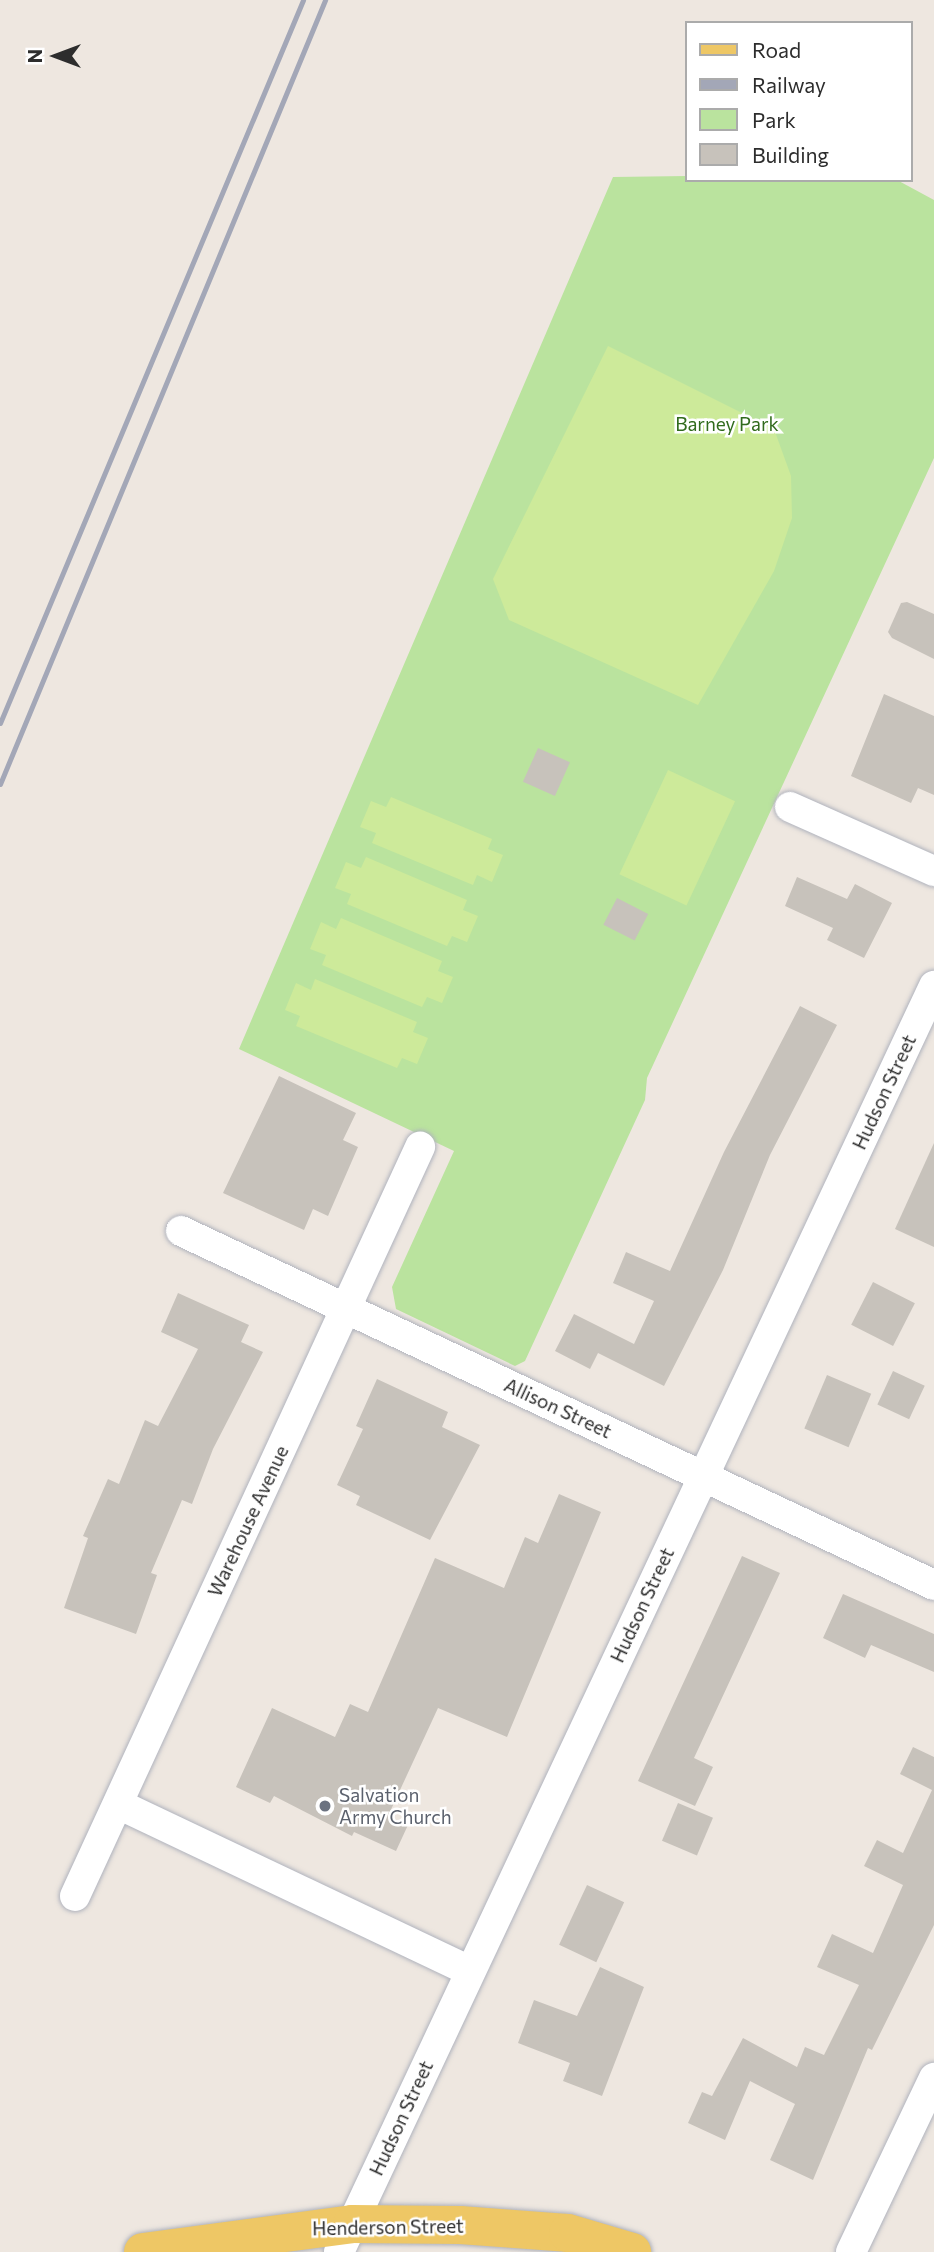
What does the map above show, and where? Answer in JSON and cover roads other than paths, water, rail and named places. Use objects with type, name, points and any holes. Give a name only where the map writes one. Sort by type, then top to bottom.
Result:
[{"type":"main road","name":"Henderson Street","points":[[143,2252],[346,2238],[460,2225],[568,2233],[632,2252]]},
{"type":"street","points":[[790,807],[934,871]]},
{"type":"street","name":"Hudson Street","points":[[346,2238],[469,1971],[934,986]]},
{"type":"street","name":"Warehouse Avenue","points":[[75,1896],[420,1147]]},
{"type":"street","name":"Allison Street","points":[[181,1231],[934,1585]]},
{"type":"street","points":[[118,1804],[469,1971]]},
{"type":"street","points":[[851,2252],[934,2078]]},
{"type":"railway","points":[[0,723],[303,0]]},
{"type":"railway","points":[[0,784],[325,0]]},
{"type":"place","name":"Salvation Army Church","points":[[325,1806]]},
{"type":"park label","name":"Barney Park","points":[[727,424]]}]
